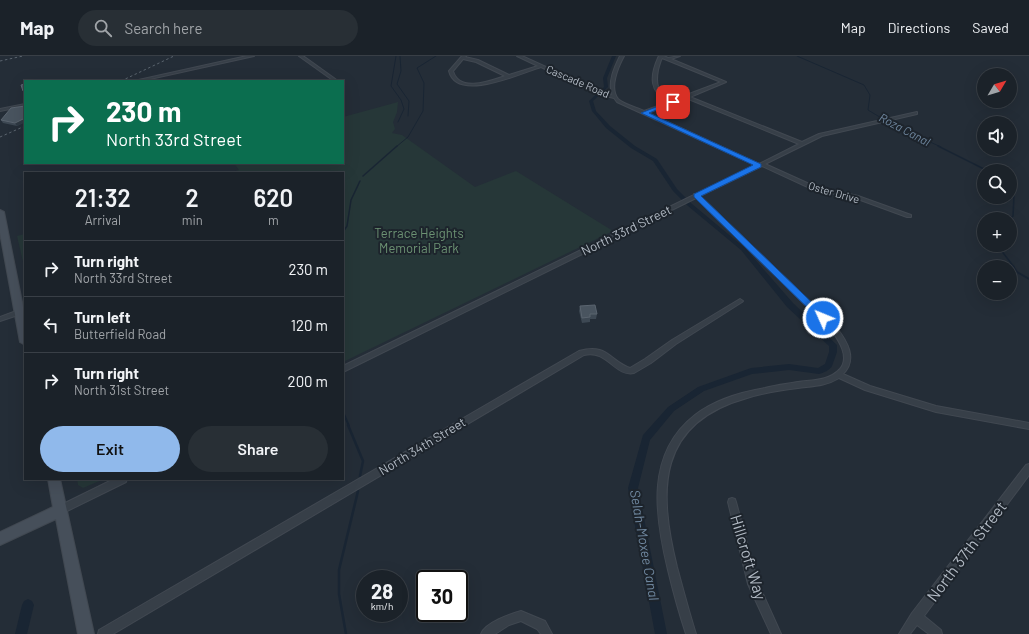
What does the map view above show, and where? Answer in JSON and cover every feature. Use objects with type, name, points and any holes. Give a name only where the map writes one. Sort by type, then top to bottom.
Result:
[{"type":"main road","points":[[0,212],[24,337]]},
{"type":"main road","points":[[54,480],[86,634]]},
{"type":"main road","points":[[0,539],[60,510]]},
{"type":"street","points":[[154,79],[252,56]]},
{"type":"street","points":[[301,56],[335,80]]},
{"type":"street","name":"Cascade Road","points":[[519,56],[597,92],[614,97],[644,113]]},
{"type":"street","points":[[614,97],[614,77],[622,56]]},
{"type":"street","points":[[644,113],[687,97],[724,82],[661,56],[655,75],[655,88],[661,95],[673,102]]},
{"type":"street","points":[[668,59],[678,56]]},
{"type":"street","points":[[508,76],[477,61],[464,57],[452,68],[452,74],[460,83],[469,85],[508,76],[541,66]]},
{"type":"street","points":[[687,97],[802,144]]},
{"type":"street","points":[[0,110],[24,105]]},
{"type":"street","name":"Oster Drive","points":[[644,113],[820,190],[856,197],[909,216]]},
{"type":"street","name":"North 33rd Street","points":[[344,369],[696,195],[826,133],[916,113]]},
{"type":"street","points":[[691,634],[685,618],[662,517],[660,496],[663,475],[676,442],[702,415],[738,396],[759,390],[825,381],[838,375],[846,366],[848,358],[846,347],[834,329],[696,195]]},
{"type":"street","name":"North 34th Street","points":[[103,634],[362,482],[406,454],[582,354],[592,349],[601,352],[620,368],[630,371],[648,361],[674,342],[740,301]]},
{"type":"street","points":[[0,319],[19,312]]},
{"type":"street","points":[[838,375],[868,388],[936,409],[1029,426]]},
{"type":"street","name":"North 37th Street","points":[[904,634],[1029,468]]},
{"type":"street","points":[[60,510],[121,480]]},
{"type":"street","name":"Hillcroft Way","points":[[732,502],[753,584],[776,634]]},
{"type":"street","points":[[486,634],[506,621],[521,616],[541,625],[547,634]]},
{"type":"street","points":[[916,617],[937,634]]},
{"type":"green space","name":"Terrace Heights Memorial Park","points":[[398,102],[397,112],[393,122],[395,129],[392,133],[402,135],[475,187],[516,171],[613,231],[344,362],[344,172],[232,172],[239,170],[235,164],[344,164],[344,117]]},
{"type":"green space","points":[[24,234],[24,266],[17,236]]},
{"type":"green space","points":[[77,480],[102,480],[83,488],[78,485]]},
{"type":"building","points":[[24,84],[23,91],[21,85]]},
{"type":"building","points":[[24,106],[24,118],[15,123],[1,120],[11,108]]},
{"type":"building","points":[[595,305],[597,314],[590,314],[590,317],[582,318],[580,306]]},
{"type":"waterway","points":[[396,56],[391,86],[401,100],[404,109],[398,122]]},
{"type":"waterway","points":[[400,56],[401,71],[397,84],[409,101],[408,116]]},
{"type":"waterway","points":[[396,147],[408,137],[423,111],[424,83],[417,68],[436,56]]},
{"type":"waterway","name":"Selah-Moxee Canal","points":[[614,56],[605,78],[606,87],[591,101],[594,111],[608,127],[633,147],[655,160],[675,190],[690,205],[743,249],[790,305],[833,345],[833,352],[828,366],[819,371],[789,367],[751,371],[701,389],[671,409],[646,438],[633,488],[661,634]]},
{"type":"waterway","name":"Roza Canal","points":[[797,56],[864,85],[870,95],[868,110],[893,125],[941,147]]},
{"type":"waterway","points":[[363,176],[397,146]]},
{"type":"waterway","name":"Roza Canal","points":[[938,146],[977,166]]},
{"type":"waterway","points":[[344,230],[347,226],[351,200],[360,181]]},
{"type":"waterway","name":"Roza Canal","points":[[1013,212],[1014,204]]},
{"type":"waterway","name":"Roza Canal","points":[[1002,252],[1009,260]]},
{"type":"waterway","name":"Roza Canal","points":[[1017,272],[1029,279]]},
{"type":"waterway","points":[[344,414],[349,426]]},
{"type":"waterway","points":[[348,425],[363,461],[360,476]]},
{"type":"waterway","points":[[346,634],[339,594],[339,570],[358,491]]},
{"type":"waterway","points":[[21,634],[28,605]]},
{"type":"railway","points":[[0,61],[23,56]]},
{"type":"railway","points":[[123,80],[174,56]]},
{"type":"railway","points":[[0,137],[24,126]]},
{"type":"route","points":[[673,102],[644,113],[758,165],[696,195],[823,318]]}]
